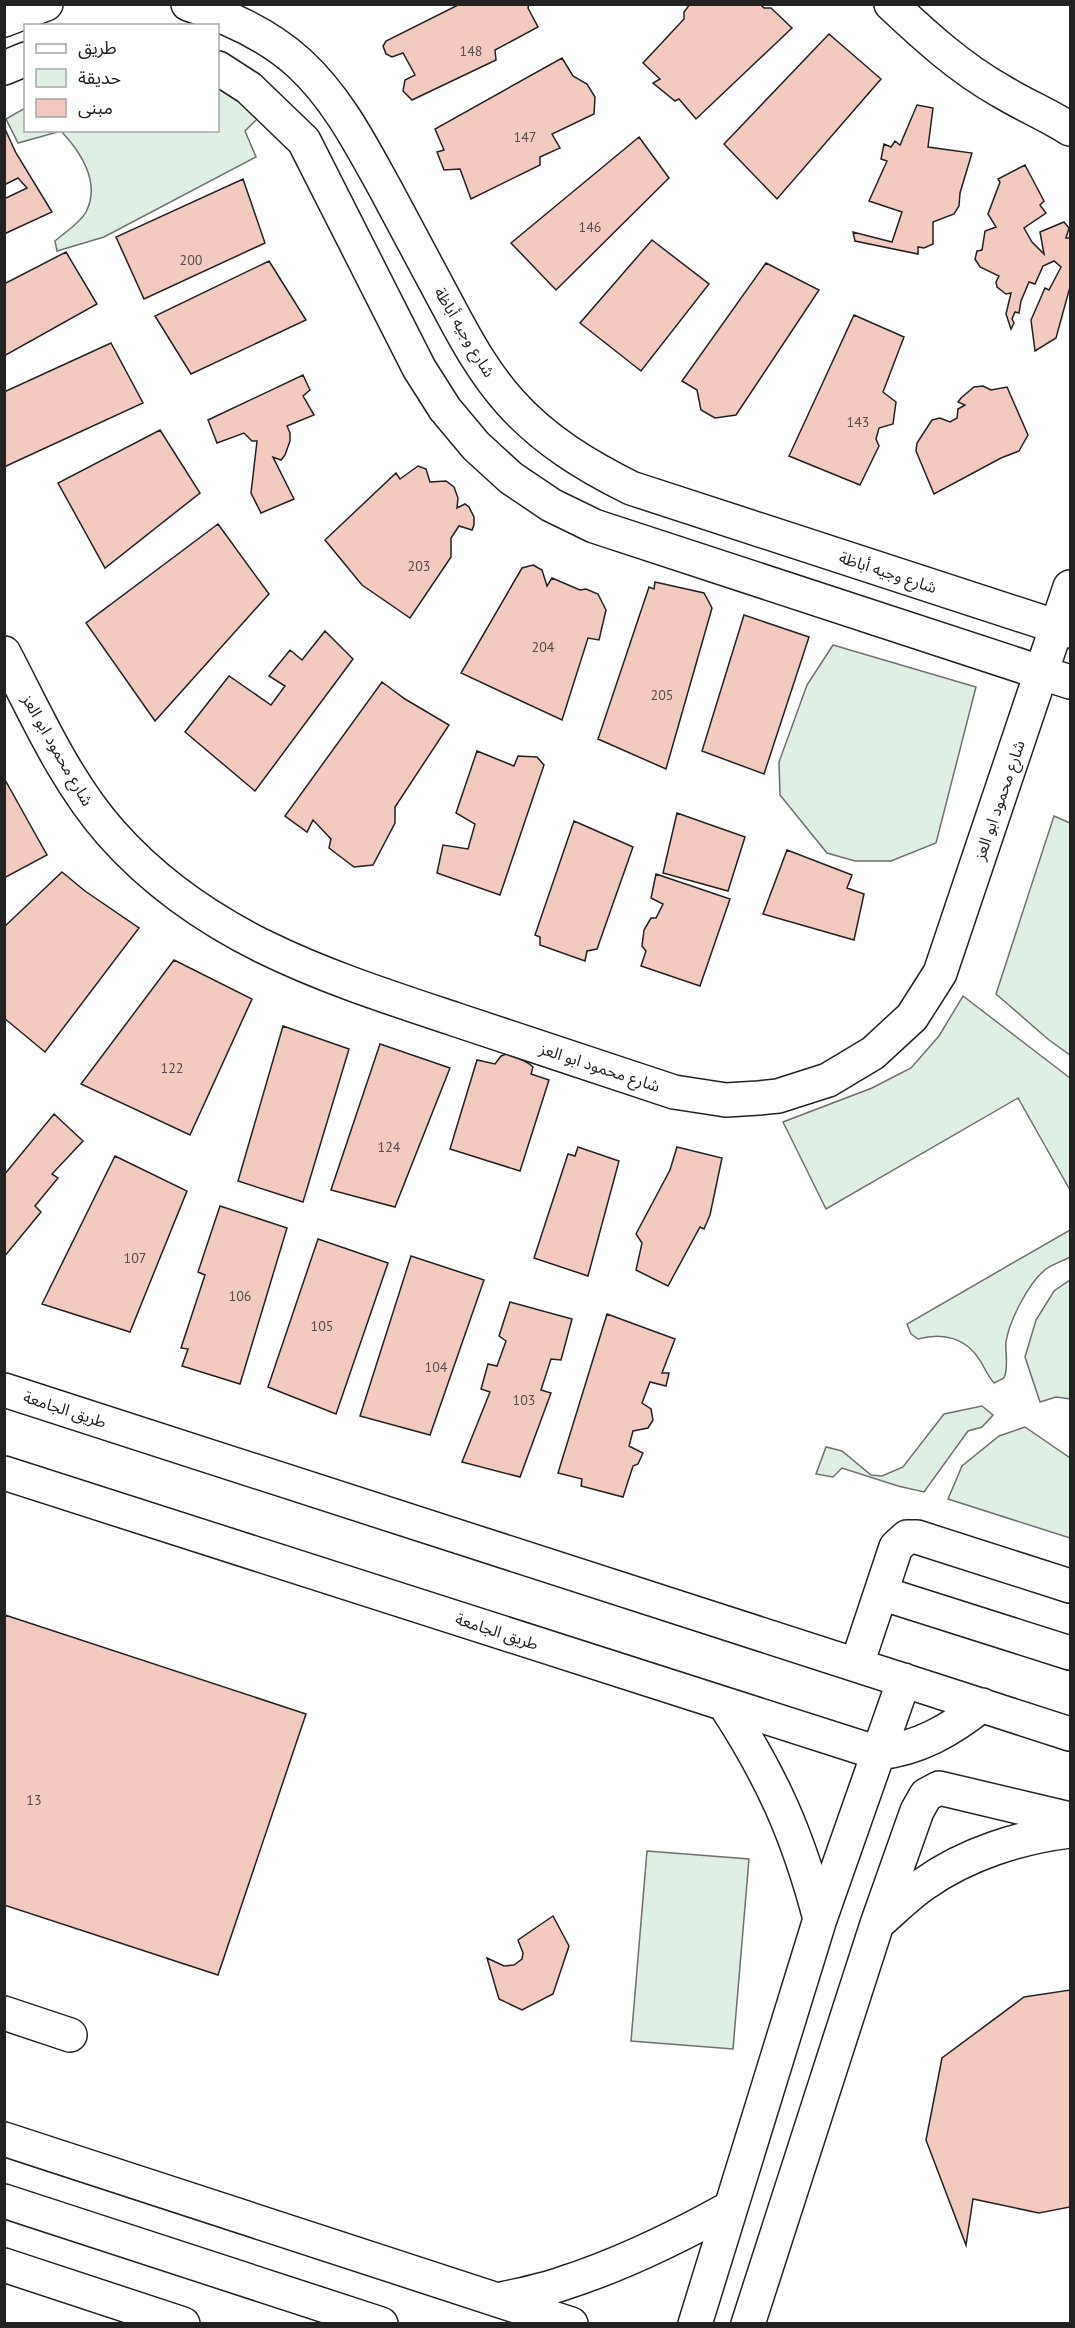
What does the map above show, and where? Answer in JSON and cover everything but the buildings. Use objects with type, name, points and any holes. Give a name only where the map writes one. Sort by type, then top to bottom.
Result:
[{"type":"street","points":[[4,20],[46,4]]},
{"type":"street","name":"شارع وجيه أباظة","points":[[188,4],[222,15],[262,35],[299,63],[330,95],[357,138],[479,361],[509,401],[545,436],[586,465],[631,488],[1064,629]]},
{"type":"street","points":[[891,4],[939,48],[974,73],[1000,91],[1071,129]]},
{"type":"street","points":[[4,68],[24,60]]},
{"type":"street","points":[[219,69],[249,88],[304,141],[419,368],[451,416],[476,446],[511,478],[551,505],[594,526],[1056,677]]},
{"type":"street","name":"شارع محمود ابو العز","points":[[4,653],[77,789],[110,832],[147,871],[189,905],[235,933],[335,980],[674,1092],[726,1100],[778,1096],[828,1080],[873,1053],[912,1017],[940,973],[1056,677],[1071,587]]},
{"type":"street","name":"طريق الجامعة","points":[[4,1390],[1071,1734]]},
{"type":"street","name":"طريق الجامعة","points":[[4,1473],[878,1753],[898,1751],[942,1733],[982,1705]]},
{"type":"street","points":[[857,1664],[896,1547],[907,1537],[918,1537],[1071,1586]]},
{"type":"street","points":[[881,1593],[1071,1653]]},
{"type":"street","points":[[695,2324],[820,1919],[904,1680]]},
{"type":"street","points":[[725,1705],[773,1785],[800,1851],[820,1919]]},
{"type":"street","points":[[748,2324],[877,1924],[917,1811],[926,1796],[939,1788],[1071,1819]]},
{"type":"street","points":[[877,1924],[925,1884],[980,1853],[1041,1834],[1071,1831]]},
{"type":"street","points":[[4,2013],[70,2035]]},
{"type":"street","points":[[4,2139],[571,2324]]},
{"type":"street","points":[[4,2201],[381,2324]]},
{"type":"street","points":[[498,2300],[559,2285],[618,2264],[676,2238],[730,2208]]},
{"type":"street","points":[[4,2265],[183,2324]]},
{"type":"green space","points":[[219,85],[229,91],[257,119],[245,131],[256,157],[104,237],[57,251],[55,241],[80,220],[90,201],[90,179],[87,168],[62,132],[219,132]]},
{"type":"green space","points":[[24,109],[24,132],[57,132],[18,143],[6,119]]},
{"type":"green space","points":[[833,645],[976,687],[936,843],[891,861],[855,861],[827,853],[780,795],[779,762],[807,685]]},
{"type":"green space","points":[[1054,816],[1070,823],[1070,1055],[996,994]]},
{"type":"green space","points":[[963,996],[1070,1078],[1070,1190],[1018,1098],[826,1209],[783,1122],[872,1088],[911,1068],[939,1036]]},
{"type":"green space","points":[[1070,1230],[1070,1257],[1049,1267],[1040,1275],[1015,1313],[1006,1342],[1007,1365],[1004,1378],[994,1383],[975,1354],[962,1342],[937,1336],[918,1339],[911,1334],[907,1324]]},
{"type":"green space","points":[[1070,1280],[1070,1399],[1056,1397],[1040,1402],[1025,1357],[1036,1320],[1054,1291]]},
{"type":"green space","points":[[982,1406],[993,1415],[982,1427],[968,1431],[924,1492],[842,1468],[833,1477],[816,1474],[826,1447],[842,1451],[871,1475],[882,1476],[903,1467],[944,1414]]},
{"type":"green space","points":[[1025,1427],[1070,1458],[1070,1538],[948,1499],[962,1466],[999,1436]]},
{"type":"green space","points":[[647,1851],[749,1859],[733,2049],[631,2041]]}]
